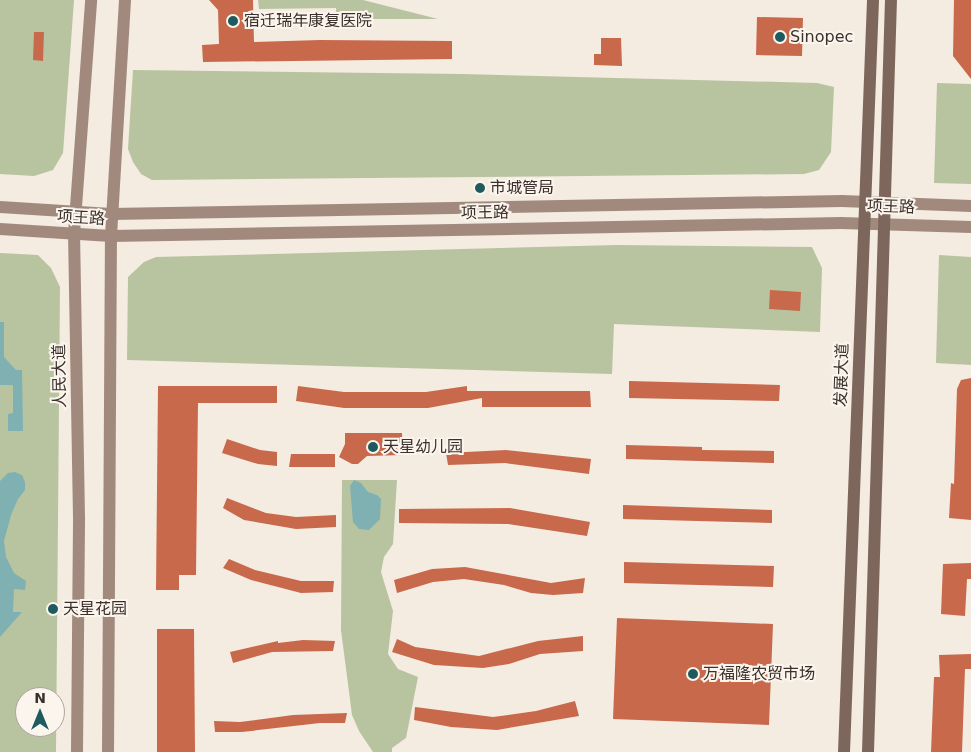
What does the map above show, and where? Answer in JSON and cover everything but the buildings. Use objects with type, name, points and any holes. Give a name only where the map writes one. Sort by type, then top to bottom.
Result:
[{"type":"main road","name":"人民大道","points":[[77,752],[79,518],[74,234],[91,0]]},
{"type":"main road","points":[[108,752],[111,214],[125,0]]},
{"type":"main road","name":"发展大道","points":[[844,752],[873,0]]},
{"type":"main road","points":[[868,752],[891,0]]},
{"type":"main road","name":"项王路","points":[[0,207],[111,214],[866,202],[971,206]]},
{"type":"main road","name":"项王路","points":[[0,229],[111,236],[864,223],[971,227]]},
{"type":"green space","points":[[0,0],[74,0],[63,153],[53,170],[34,176],[0,174]]},
{"type":"green space","points":[[258,0],[363,0],[438,19],[336,19],[336,8],[259,9]]},
{"type":"green space","points":[[133,70],[462,74],[817,83],[834,87],[831,152],[819,170],[804,174],[152,180],[141,174],[133,162],[128,149]]},
{"type":"green space","points":[[937,83],[971,84],[971,184],[934,183]]},
{"type":"green space","points":[[617,245],[812,247],[822,268],[820,332],[614,324],[612,374],[127,360],[128,277],[144,262],[156,257]]},
{"type":"green space","points":[[0,253],[38,255],[51,268],[60,287],[57,687],[15,687],[15,737],[56,737],[56,752],[0,752]]},
{"type":"green space","points":[[939,255],[971,257],[971,365],[936,363]]},
{"type":"green space","points":[[342,480],[397,480],[393,544],[384,557],[381,572],[393,611],[388,654],[398,669],[418,677],[406,738],[392,748],[392,752],[373,752],[359,731],[352,715],[341,630]]},
{"type":"water","points":[[0,322],[4,322],[4,357],[16,370],[22,370],[23,431],[8,431],[8,414],[13,413],[13,385],[0,385]]},
{"type":"water","points":[[15,472],[22,475],[25,482],[25,490],[18,499],[11,515],[4,541],[6,557],[14,573],[26,581],[25,590],[14,589],[13,612],[22,612],[0,637],[0,481],[8,473]]},
{"type":"water","points":[[354,480],[361,483],[368,492],[377,495],[381,499],[380,519],[369,530],[359,529],[353,522],[350,486]]},
{"type":"place","name":"宿迁瑞年康复医院","points":[[233,21]]},
{"type":"place","name":"Sinopec","points":[[780,37]]},
{"type":"place","name":"市城管局","points":[[480,188]]},
{"type":"place","name":"天星幼儿园","points":[[373,447]]},
{"type":"place","name":"天星花园","points":[[53,609]]},
{"type":"place","name":"万福隆农贸市场","points":[[693,674]]}]
